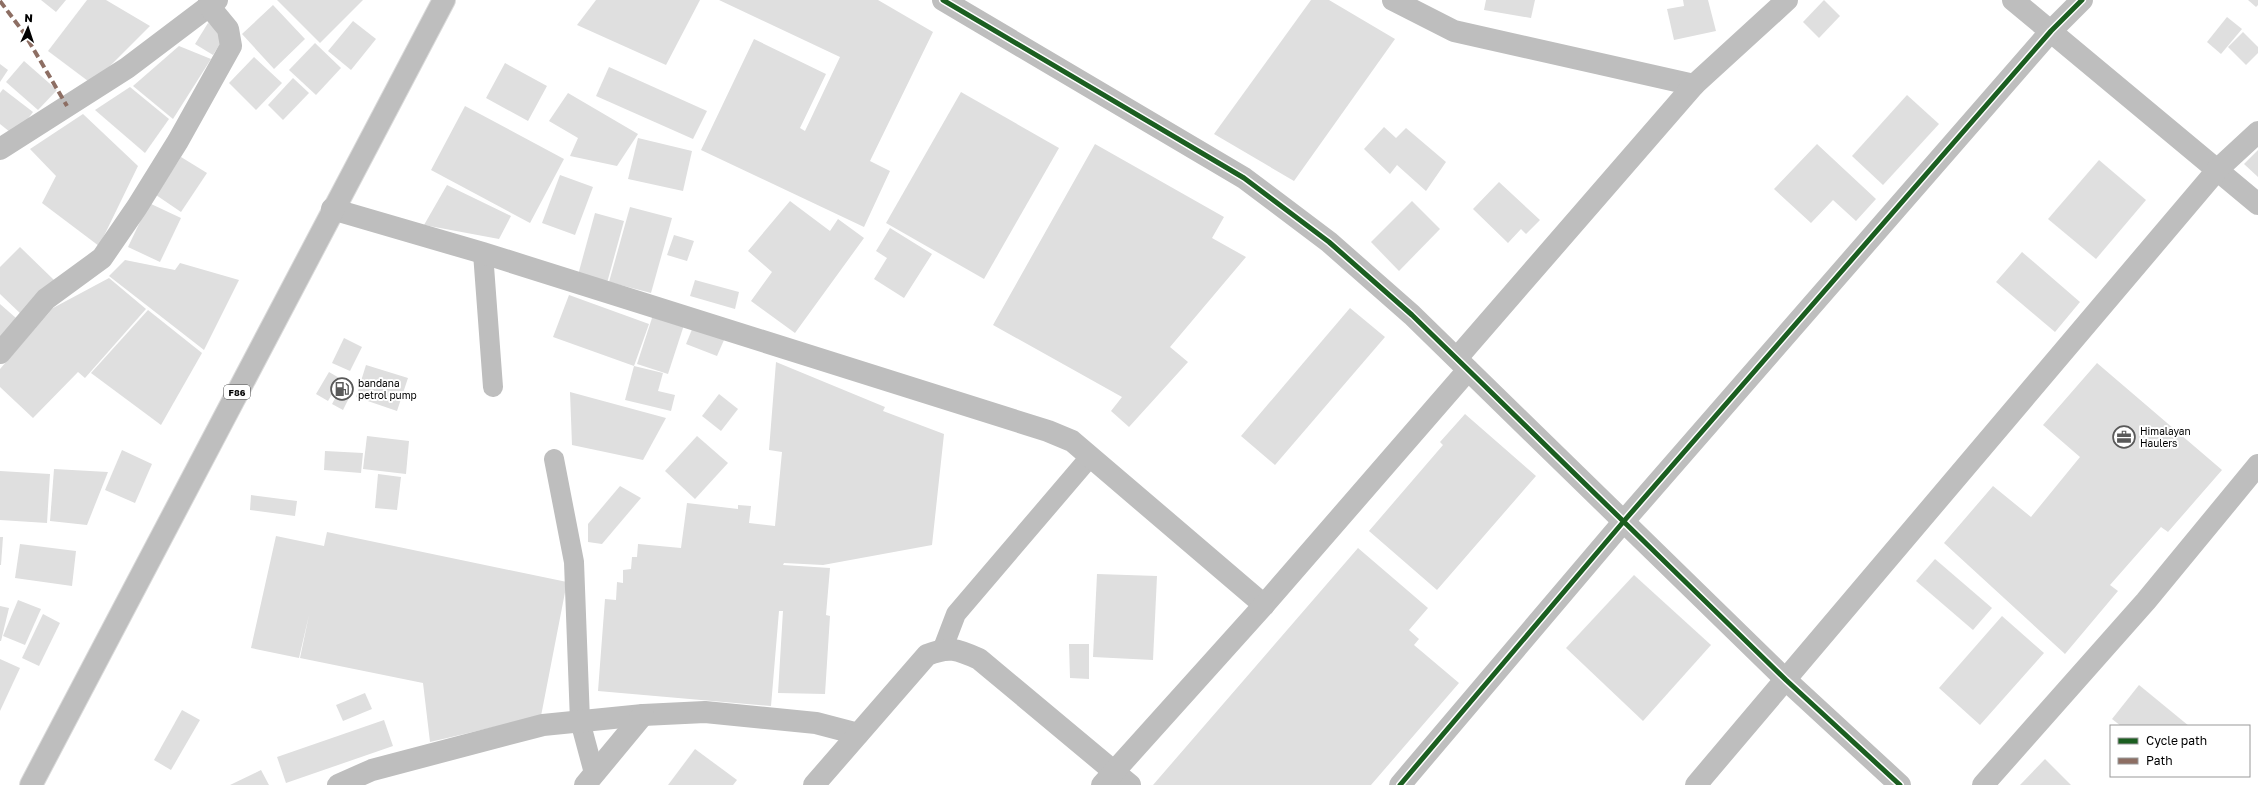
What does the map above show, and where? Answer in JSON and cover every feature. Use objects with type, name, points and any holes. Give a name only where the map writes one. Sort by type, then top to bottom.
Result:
[{"type":"street","name":"F86","points":[[32,785],[332,209],[444,0]]},
{"type":"street","points":[[943,0],[1244,178],[1329,242],[1412,315],[1786,680],[1900,785]]},
{"type":"street","points":[[1393,0],[1454,31],[1694,85]]},
{"type":"street","points":[[814,785],[927,655],[943,648],[959,650],[979,659],[1115,780],[1264,605],[1694,85],[1787,0]]},
{"type":"street","points":[[2013,0],[2218,169],[2258,204]]},
{"type":"street","points":[[1400,785],[1624,521],[2051,31],[2082,0]]},
{"type":"street","points":[[0,149],[127,68],[212,2],[228,29],[231,46],[178,141],[137,207],[102,258],[46,299],[0,353]]},
{"type":"street","points":[[1696,785],[2218,169],[2258,132]]},
{"type":"street","points":[[332,209],[483,253],[1048,431],[1072,441],[1264,605]]},
{"type":"street","points":[[1983,785],[2146,601],[2258,465]]},
{"type":"street","points":[[338,785],[372,770],[543,725],[580,721],[642,715],[705,712],[816,723],[858,734]]},
{"type":"street","points":[[590,779],[642,715]]},
{"type":"lane","points":[[483,253],[493,387]]},
{"type":"lane","points":[[943,648],[956,614],[1090,457]]},
{"type":"lane","points":[[554,459],[574,562],[580,721],[590,779]]},
{"type":"building","points":[[41,0],[66,0],[56,12]]},
{"type":"building","points":[[87,0],[106,0],[150,26],[92,84],[48,51]]},
{"type":"building","points":[[277,0],[363,0],[320,43]]},
{"type":"building","points":[[596,0],[700,0],[666,65],[577,25]]},
{"type":"building","points":[[719,0],[878,0],[933,32],[870,161],[890,171],[864,227],[701,150],[754,39],[826,74],[800,128],[805,131],[840,57]]},
{"type":"building","points":[[1311,0],[1329,0],[1395,39],[1294,181],[1214,134]]},
{"type":"building","points":[[1486,0],[1535,0],[1531,18],[1484,10]]},
{"type":"building","points":[[1683,0],[1708,0],[1716,31],[1674,40],[1667,9],[1684,6]]},
{"type":"building","points":[[1824,0],[1840,16],[1819,38],[1803,22]]},
{"type":"building","points":[[2248,0],[2258,0],[2258,5],[2256,7]]},
{"type":"building","points":[[273,5],[305,39],[274,69],[242,34]]},
{"type":"building","points":[[2227,17],[2242,29],[2221,54],[2207,42]]},
{"type":"building","points":[[353,21],[376,39],[351,70],[328,51]]},
{"type":"building","points":[[208,23],[226,34],[213,55],[195,44]]},
{"type":"building","points":[[2243,32],[2258,47],[2258,53],[2246,65],[2228,47]]},
{"type":"building","points":[[315,43],[341,68],[316,95],[289,70]]},
{"type":"building","points":[[179,46],[211,59],[173,119],[133,86]]},
{"type":"building","points":[[254,57],[282,83],[256,110],[229,83]]},
{"type":"building","points":[[24,61],[57,90],[38,110],[6,82]]},
{"type":"building","points":[[505,63],[547,86],[528,121],[486,98]]},
{"type":"building","points":[[0,64],[8,70],[0,82]]},
{"type":"building","points":[[609,67],[707,111],[693,139],[596,96]]},
{"type":"building","points":[[293,78],[309,93],[283,120],[268,105]]},
{"type":"building","points":[[130,87],[169,119],[145,153],[95,110]]},
{"type":"building","points":[[3,89],[33,112],[15,136],[0,124],[0,93]]},
{"type":"building","points":[[961,92],[1059,148],[984,279],[886,223]]},
{"type":"building","points":[[568,93],[638,134],[617,166],[570,156],[578,138],[549,121]]},
{"type":"building","points":[[1907,95],[1939,124],[1883,185],[1852,156]]},
{"type":"building","points":[[465,106],[564,159],[530,223],[431,170]]},
{"type":"building","points":[[83,114],[138,166],[99,246],[42,203],[56,176],[30,149]]},
{"type":"building","points":[[1384,127],[1396,138],[1406,128],[1446,162],[1426,191],[1397,165],[1390,174],[1364,149]]},
{"type":"building","points":[[638,138],[692,151],[683,191],[628,179]]},
{"type":"building","points":[[1095,144],[1224,217],[1212,238],[1246,257],[1170,347],[1188,362],[1129,427],[1111,411],[1122,397],[993,325]]},
{"type":"building","points":[[1817,144],[1876,199],[1856,221],[1833,200],[1811,223],[1774,189]]},
{"type":"building","points":[[2258,150],[2258,177],[2244,164]]},
{"type":"building","points":[[181,157],[207,173],[181,212],[156,195]]},
{"type":"building","points":[[2099,160],[2146,200],[2096,259],[2048,219]]},
{"type":"building","points":[[560,175],[593,187],[575,235],[542,223]]},
{"type":"building","points":[[1499,182],[1540,220],[1526,234],[1521,229],[1508,243],[1473,209]]},
{"type":"building","points":[[447,185],[511,216],[499,239],[424,225]]},
{"type":"building","points":[[790,201],[830,231],[838,219],[864,238],[795,333],[751,301],[772,272],[748,251]]},
{"type":"building","points":[[1412,201],[1440,229],[1399,271],[1371,242]]},
{"type":"building","points":[[149,203],[181,218],[160,262],[128,247]]},
{"type":"building","points":[[630,207],[672,218],[651,293],[609,282]]},
{"type":"building","points":[[595,213],[624,221],[607,283],[578,275]]},
{"type":"building","points":[[890,228],[932,254],[904,298],[874,279],[887,258],[876,251]]},
{"type":"building","points":[[674,235],[694,241],[687,261],[667,255]]},
{"type":"building","points":[[20,247],[55,281],[22,315],[0,294],[0,267]]},
{"type":"building","points":[[2022,252],[2080,302],[2055,332],[1996,282]]},
{"type":"building","points":[[125,260],[175,270],[180,263],[239,280],[204,350],[109,276]]},
{"type":"building","points":[[109,278],[146,309],[85,378],[78,372],[33,418],[0,387],[0,369],[53,308]]},
{"type":"building","points":[[695,280],[739,292],[735,309],[690,296]]},
{"type":"building","points":[[569,295],[649,324],[634,366],[553,337]]},
{"type":"building","points":[[0,304],[16,318],[0,337]]},
{"type":"building","points":[[1350,308],[1385,337],[1275,465],[1241,436]]},
{"type":"building","points":[[148,310],[202,353],[161,425],[91,373]]},
{"type":"building","points":[[653,315],[684,325],[668,374],[637,364]]},
{"type":"building","points":[[693,327],[724,340],[717,356],[686,344]]},
{"type":"building","points":[[344,338],[362,347],[350,371],[332,363]]},
{"type":"building","points":[[776,362],[885,407],[883,411],[944,434],[932,545],[823,565],[784,563],[783,565],[830,568],[826,615],[830,616],[825,694],[778,693],[783,611],[779,611],[771,706],[598,691],[605,599],[616,600],[617,582],[623,583],[623,570],[631,569],[632,557],[637,557],[638,544],[681,548],[687,503],[738,509],[738,505],[751,506],[749,523],[775,526],[782,452],[769,450]]},
{"type":"building","points":[[2097,363],[2222,470],[2168,532],[2161,527],[2110,585],[2118,591],[2065,654],[1944,543],[1993,486],[2031,517],[2080,457],[2043,425]]},
{"type":"building","points":[[366,365],[408,378],[397,411],[356,397]]},
{"type":"building","points":[[634,366],[663,373],[658,391],[675,395],[671,411],[625,400]]},
{"type":"building","points":[[329,372],[341,379],[328,401],[316,394]]},
{"type":"building","points":[[344,382],[354,388],[343,410],[332,404]]},
{"type":"building","points":[[570,392],[666,418],[643,460],[572,445]]},
{"type":"building","points":[[719,394],[738,409],[721,431],[702,416]]},
{"type":"building","points":[[1465,414],[1536,476],[1437,590],[1369,531],[1443,445],[1440,442]]},
{"type":"building","points":[[367,436],[409,441],[406,474],[363,469]]},
{"type":"building","points":[[697,436],[728,463],[695,499],[665,471]]},
{"type":"building","points":[[122,450],[152,464],[135,503],[105,490]]},
{"type":"building","points":[[325,451],[363,453],[361,473],[324,470]]},
{"type":"building","points":[[54,469],[108,472],[87,525],[50,521]]},
{"type":"building","points":[[0,471],[50,474],[47,523],[0,520]]},
{"type":"building","points":[[378,474],[401,477],[397,510],[375,508]]},
{"type":"building","points":[[620,486],[641,498],[602,544],[588,542],[588,524]]},
{"type":"building","points":[[251,495],[297,501],[295,516],[250,510]]},
{"type":"building","points":[[327,532],[567,582],[541,716],[430,742],[423,683],[300,658],[309,615],[299,658],[251,648],[276,536],[324,546]]},
{"type":"building","points":[[0,537],[3,537],[1,565],[0,565]]},
{"type":"building","points":[[20,544],[76,551],[72,586],[15,578]]},
{"type":"building","points":[[1358,548],[1428,608],[1409,630],[1419,639],[1414,645],[1459,683],[1371,785],[1153,785]]},
{"type":"building","points":[[1935,559],[1992,608],[1973,630],[1916,581]]},
{"type":"building","points":[[1097,574],[1157,576],[1153,660],[1093,657]]},
{"type":"building","points":[[1634,575],[1711,645],[1643,721],[1566,648]]},
{"type":"building","points":[[18,600],[41,609],[25,645],[3,636]]},
{"type":"building","points":[[0,606],[9,608],[1,641],[0,641]]},
{"type":"building","points":[[43,614],[60,623],[39,666],[22,658]]},
{"type":"building","points":[[2002,616],[2044,653],[1980,725],[1939,688]]},
{"type":"building","points":[[1069,644],[1089,644],[1089,679],[1070,678]]},
{"type":"building","points":[[0,659],[20,668],[0,711]]},
{"type":"building","points":[[2139,685],[2188,725],[2120,725],[2112,719]]},
{"type":"building","points":[[365,693],[372,709],[343,721],[336,705]]},
{"type":"building","points":[[182,710],[200,720],[171,770],[154,760]]},
{"type":"building","points":[[384,720],[393,746],[286,783],[277,757]]},
{"type":"building","points":[[695,749],[737,780],[733,785],[668,785]]},
{"type":"building","points":[[2045,759],[2071,785],[2020,785]]},
{"type":"building","points":[[261,770],[269,785],[230,785]]},
{"type":"marked path","points":[[0,1],[24,33],[67,106]]},
{"type":"cycle path","points":[[943,0],[1244,178],[1329,242],[1412,315],[1786,680],[1900,785]]},
{"type":"cycle path","points":[[1400,785],[1624,521],[2051,31],[2082,0]]},
{"type":"place","name":"bandana petrol pump","points":[[342,389]]},
{"type":"place","name":"Himalayan Haulers","points":[[2124,437]]}]
